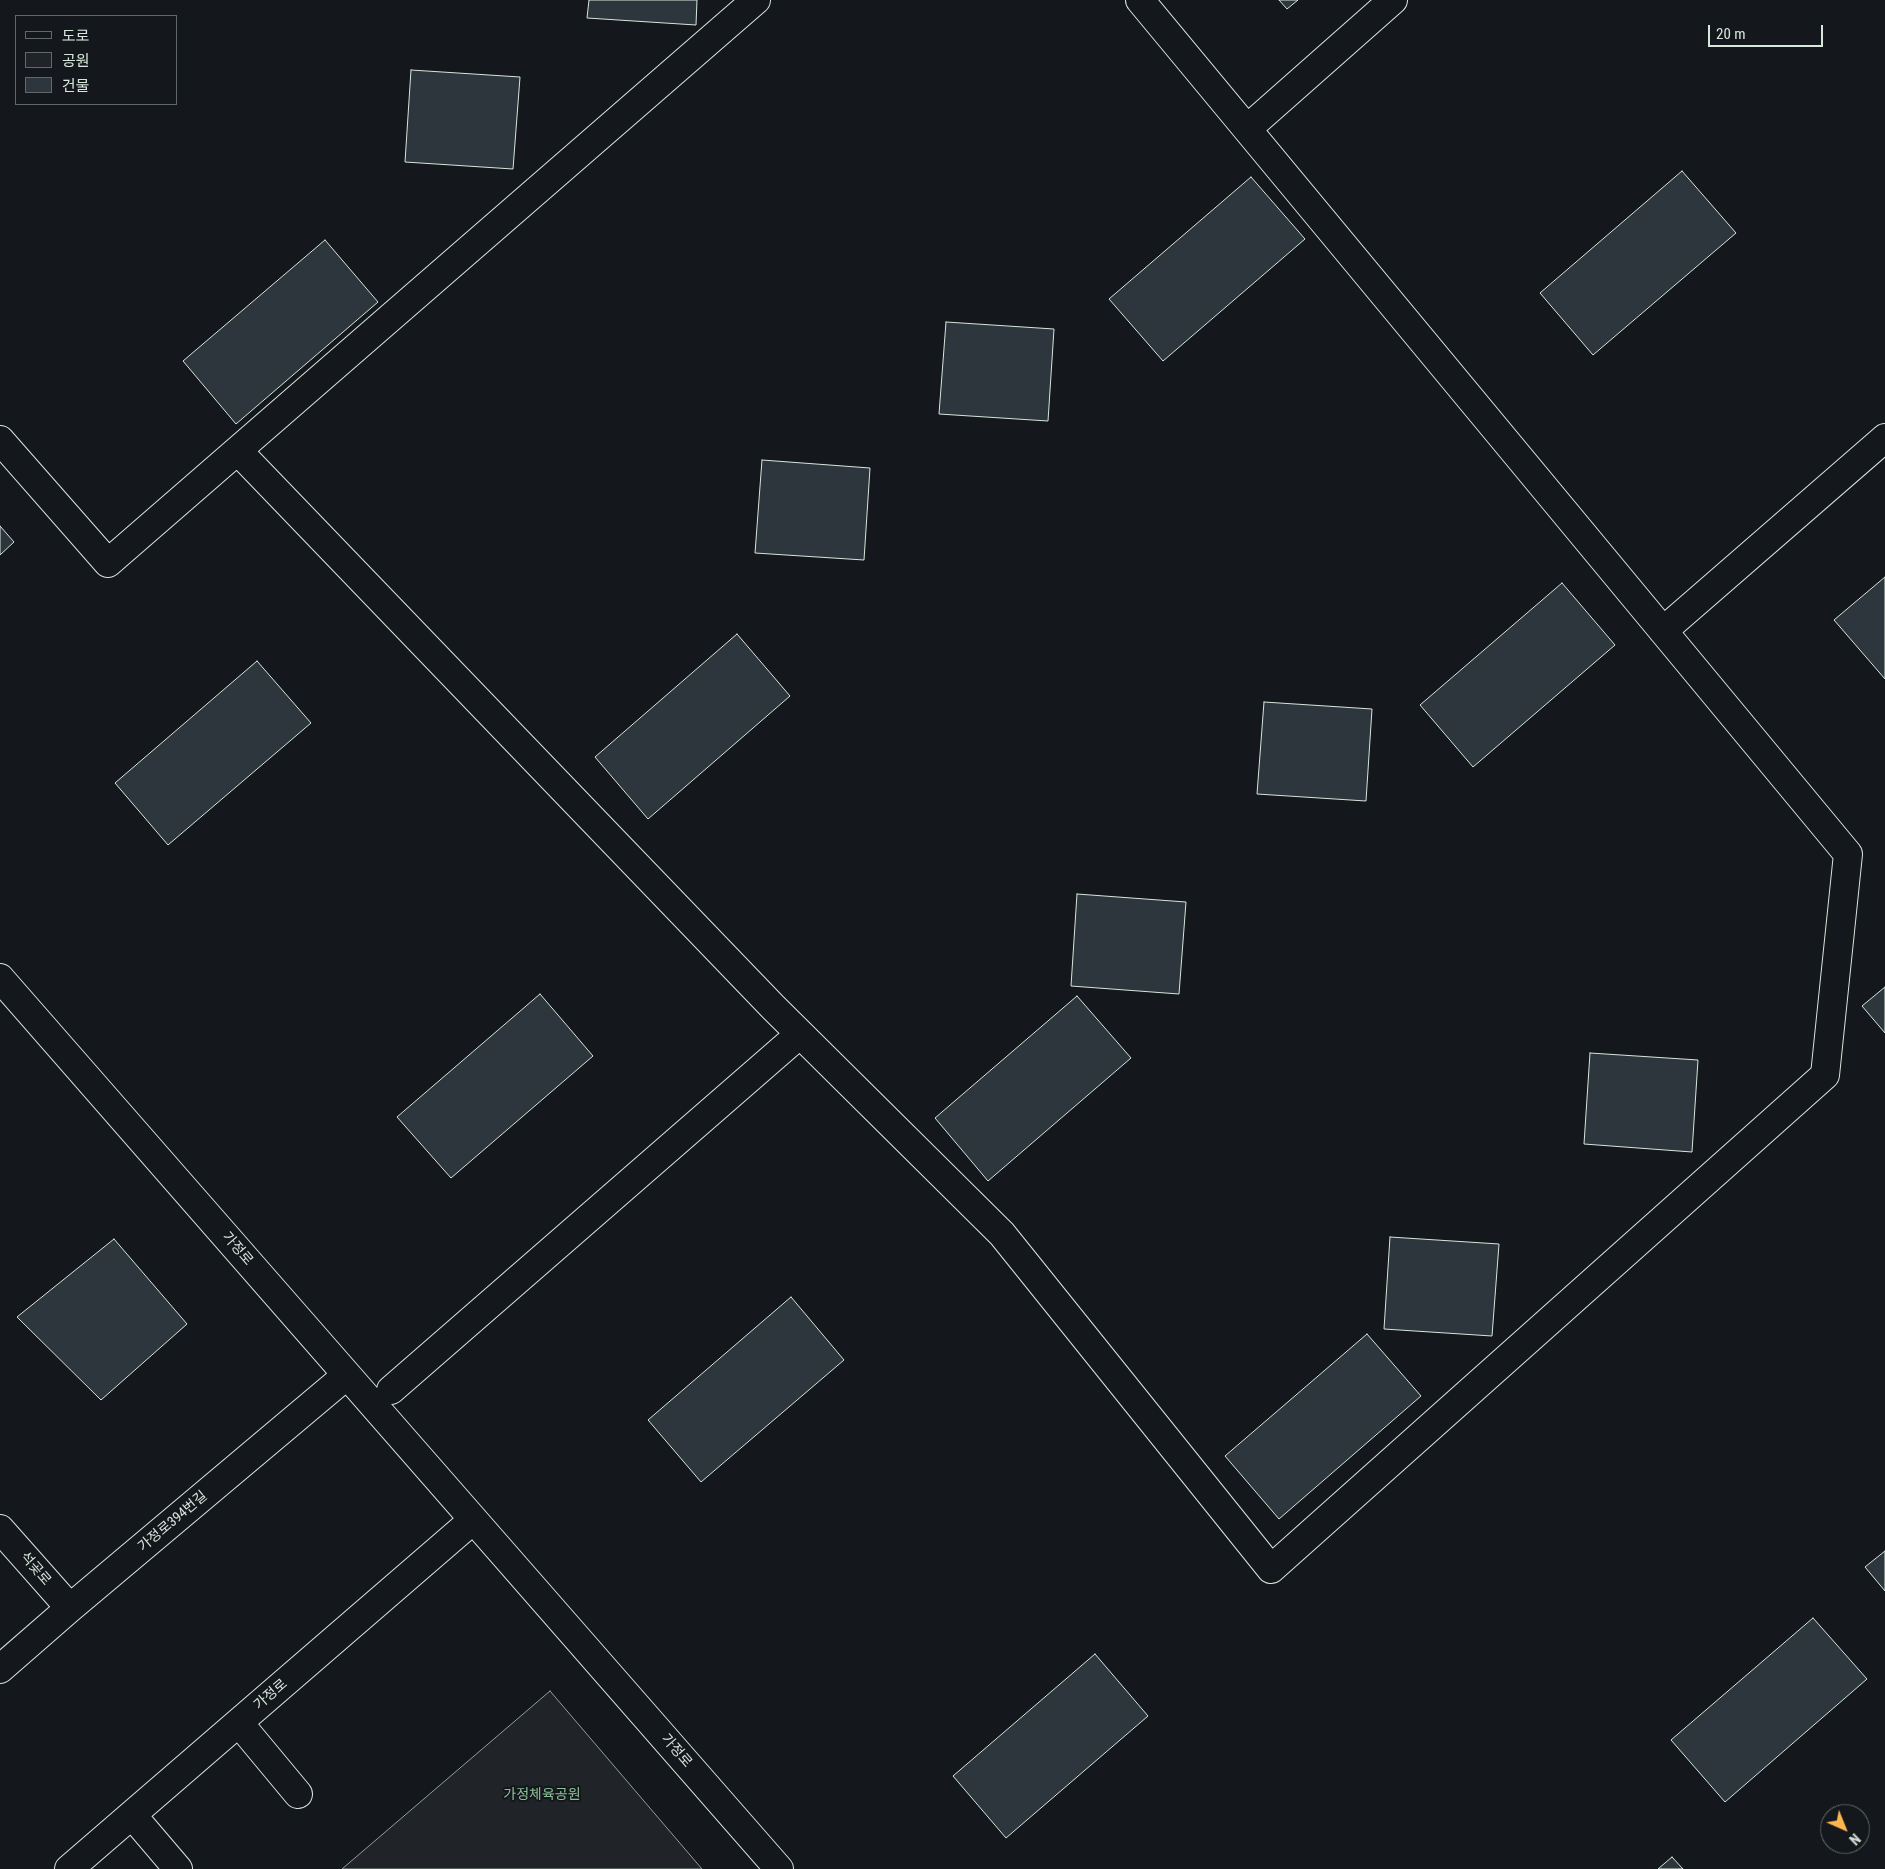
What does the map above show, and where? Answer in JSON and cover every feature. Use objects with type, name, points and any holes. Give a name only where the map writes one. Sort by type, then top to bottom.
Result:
[{"type":"street","points":[[0,440],[108,563],[756,0]]},
{"type":"street","points":[[238,451],[800,1034],[1002,1234],[1271,1569],[1825,1075],[1848,854],[1140,0]]},
{"type":"street","points":[[1247,129],[1393,0]]},
{"type":"street","points":[[1663,631],[1885,438]]},
{"type":"street","name":"가정로","points":[[0,978],[779,1869]]},
{"type":"street","points":[[391,1390],[800,1034]]},
{"type":"street","name":"가정로394번길","points":[[0,1670],[70,1608],[347,1375]]},
{"type":"street","name":"가정로","points":[[69,1869],[473,1520]]},
{"type":"street","name":"석곶로","points":[[0,1529],[70,1608]]},
{"type":"street","points":[[239,1723],[298,1794]]},
{"type":"street","points":[[132,1815],[178,1869]]},
{"type":"green space","name":"가정체육공원","points":[[550,1691],[702,1869],[342,1869]]},
{"type":"building","points":[[589,0],[697,0],[696,25],[587,18]]},
{"type":"building","points":[[1279,0],[1298,0],[1287,9]]},
{"type":"building","points":[[411,70],[520,77],[513,169],[405,162]]},
{"type":"building","points":[[1682,171],[1736,233],[1593,355],[1540,293]]},
{"type":"building","points":[[1251,177],[1305,239],[1163,361],[1109,299]]},
{"type":"building","points":[[325,240],[378,302],[236,424],[183,361]]},
{"type":"building","points":[[946,322],[1054,329],[1048,421],[939,414]]},
{"type":"building","points":[[762,460],[870,468],[864,560],[755,553]]},
{"type":"building","points":[[0,526],[14,542],[0,555]]},
{"type":"building","points":[[1885,577],[1885,679],[1834,620]]},
{"type":"building","points":[[1562,583],[1615,645],[1473,767],[1420,705]]},
{"type":"building","points":[[737,634],[790,696],[648,819],[595,757]]},
{"type":"building","points":[[257,661],[311,723],[168,845],[115,783]]},
{"type":"building","points":[[1264,702],[1372,709],[1366,801],[1257,794]]},
{"type":"building","points":[[1077,894],[1186,902],[1179,994],[1071,986]]},
{"type":"building","points":[[1885,987],[1885,1033],[1862,1006]]},
{"type":"building","points":[[540,994],[593,1056],[451,1178],[397,1117]]},
{"type":"building","points":[[1077,996],[1131,1058],[988,1181],[935,1118]]},
{"type":"building","points":[[1590,1053],[1698,1060],[1692,1152],[1584,1144]]},
{"type":"building","points":[[1390,1237],[1499,1244],[1492,1336],[1384,1329]]},
{"type":"building","points":[[114,1239],[187,1324],[101,1400],[17,1317]]},
{"type":"building","points":[[791,1297],[844,1360],[701,1482],[648,1420]]},
{"type":"building","points":[[1367,1334],[1421,1396],[1279,1519],[1225,1456]]},
{"type":"building","points":[[1885,1551],[1885,1591],[1865,1567]]},
{"type":"building","points":[[1813,1618],[1867,1679],[1725,1802],[1671,1740]]},
{"type":"building","points":[[1095,1654],[1148,1716],[1006,1838],[953,1776]]},
{"type":"building","points":[[1672,1857],[1683,1869],[1658,1869]]}]
